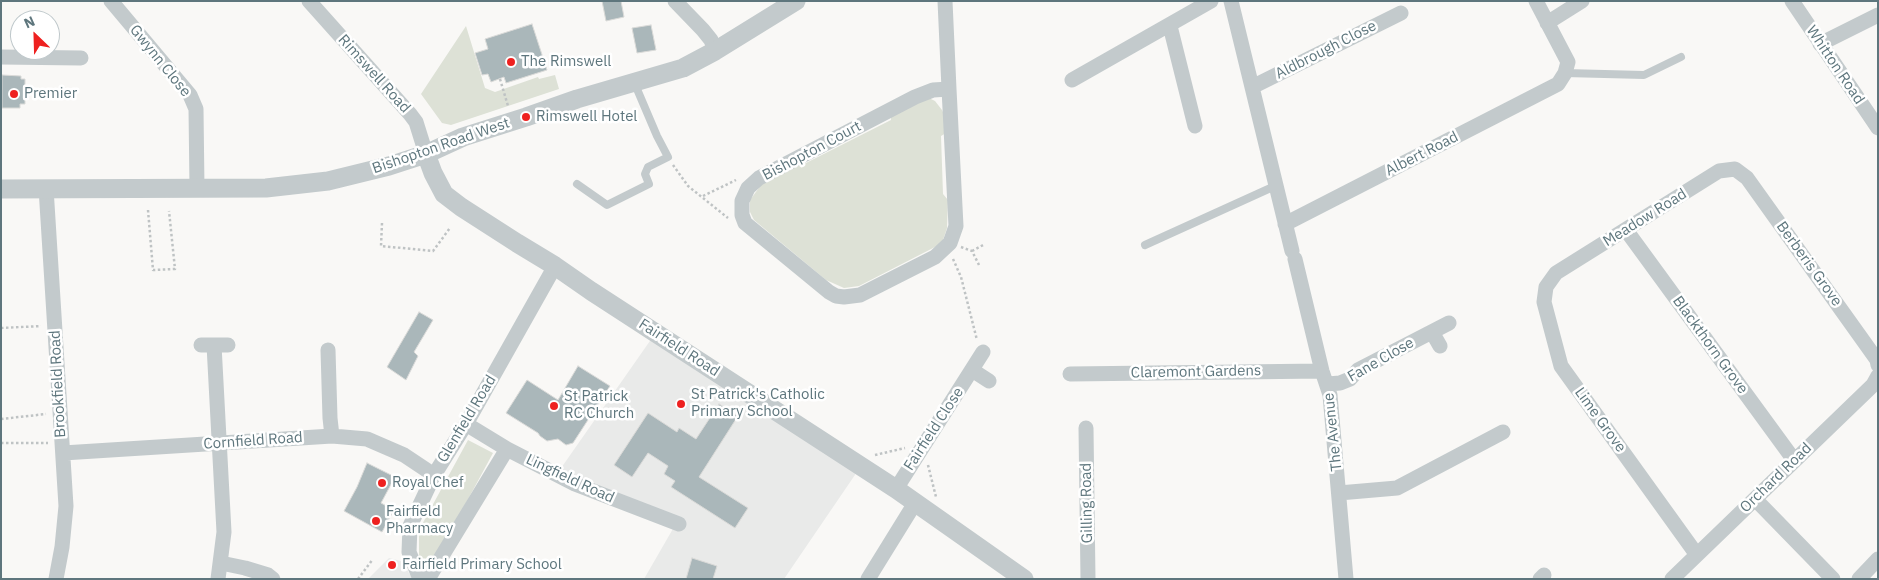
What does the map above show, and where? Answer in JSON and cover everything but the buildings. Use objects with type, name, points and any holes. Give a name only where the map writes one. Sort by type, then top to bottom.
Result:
[{"type":"street","name":"Gwynn Close","points":[[110,1],[190,95],[196,109],[197,188]]},
{"type":"street","name":"Rimswell Road","points":[[309,1],[410,114],[416,122],[426,154]]},
{"type":"street","points":[[675,1],[711,40],[715,51]]},
{"type":"street","name":"Bishopton Road West","points":[[1,189],[266,188],[328,180],[426,154],[463,137],[683,68],[715,51],[796,1]]},
{"type":"street","points":[[944,1],[956,226],[950,246]]},
{"type":"street","points":[[1072,80],[1211,1]]},
{"type":"street","name":"The Avenue","points":[[1231,1],[1275,186],[1330,395],[1346,579]]},
{"type":"street","points":[[1536,1],[1568,62],[1561,78]]},
{"type":"street","points":[[1547,23],[1582,1]]},
{"type":"street","name":"Whitton Road","points":[[1792,1],[1878,128]]},
{"type":"street","name":"Aldbrough Close","points":[[1252,87],[1401,13]]},
{"type":"street","points":[[1820,44],[1878,15]]},
{"type":"street","points":[[1170,26],[1194,126]]},
{"type":"street","points":[[1,57],[81,58]]},
{"type":"street","name":"Albert Road","points":[[1285,224],[1561,78]]},
{"type":"street","name":"Bishopton Court","points":[[949,88],[933,90],[915,98],[759,178],[748,188],[742,201],[742,215],[745,223],[836,296],[854,297],[935,256],[950,246]]},
{"type":"street","name":"Fairfield Road","points":[[426,154],[444,194],[517,244],[556,266],[591,292],[896,489],[1024,579]]},
{"type":"street","name":"Meadow Road","points":[[1556,273],[1719,171],[1735,169]]},
{"type":"street","name":"Berberis Grove","points":[[1735,169],[1748,178],[1877,360],[1878,365]]},
{"type":"street","name":"Brookfield Road","points":[[46,188],[66,506],[62,547],[56,579]]},
{"type":"street","name":"Blackthorn Grove","points":[[1626,230],[1794,460]]},
{"type":"street","name":"Glenfield Road","points":[[420,579],[409,552],[410,526],[434,475],[466,424],[556,266]]},
{"type":"street","name":"Lime Grove","points":[[1556,273],[1546,287],[1544,302],[1561,366],[1697,555]]},
{"type":"street","name":"Fane Close","points":[[1325,378],[1340,383],[1350,379],[1358,370],[1449,323]]},
{"type":"street","name":"Fane Close","points":[[1432,332],[1440,346]]},
{"type":"street","points":[[215,345],[224,532],[218,579]]},
{"type":"street","points":[[329,349],[332,436]]},
{"type":"street","name":"Fairfield Close","points":[[896,489],[984,352]]},
{"type":"street","name":"Fairfield Close","points":[[972,370],[989,382]]},
{"type":"street","name":"Claremont Gardens","points":[[1070,374],[1325,378]]},
{"type":"street","name":"Orchard Road","points":[[1672,579],[1873,385],[1878,376]]},
{"type":"street","name":"Lingfield Road","points":[[466,424],[507,449],[574,484],[680,523]]},
{"type":"street","name":"Gilling Road","points":[[1086,428],[1088,579]]},
{"type":"street","points":[[1339,493],[1397,488],[1503,432]]},
{"type":"street","name":"Cornfield Road","points":[[63,448],[220,444],[332,436],[368,440],[404,455],[434,475]]},
{"type":"street","points":[[428,579],[507,449]]},
{"type":"street","points":[[1755,499],[1833,579]]},
{"type":"street","points":[[868,579],[915,503]]},
{"type":"street","points":[[1859,579],[1878,559]]},
{"type":"street","points":[[221,563],[268,575],[273,579]]},
{"type":"lane","points":[[1561,78],[1644,75],[1680,57]]},
{"type":"lane","points":[[577,184],[607,205],[649,184],[645,174],[648,167],[668,157],[634,82]]},
{"type":"lane","points":[[1145,246],[1275,186]]},
{"type":"path","points":[[500,79],[509,108]]},
{"type":"path","points":[[668,157],[688,186],[732,221]]},
{"type":"path","points":[[702,196],[740,178]]},
{"type":"path","points":[[148,210],[154,270],[175,269],[169,211]]},
{"type":"path","points":[[382,223],[381,246],[433,251],[450,228]]},
{"type":"path","points":[[984,352],[979,347],[961,277],[952,257],[950,246],[972,251],[985,244]]},
{"type":"path","points":[[972,251],[979,266]]},
{"type":"path","points":[[1,328],[55,325]]},
{"type":"path","points":[[1,419],[60,413]]},
{"type":"path","points":[[1,443],[63,448]]},
{"type":"path","points":[[875,456],[907,448]]},
{"type":"path","points":[[927,462],[936,497]]},
{"type":"path","points":[[358,579],[373,559]]},
{"type":"shaded area","points":[[466,26],[485,88],[495,92],[538,77],[539,79],[555,75],[559,89],[451,125],[442,123],[421,94]]},
{"type":"shaded area","points":[[929,98],[935,101],[945,116],[946,133],[941,136],[943,194],[948,200],[947,228],[942,243],[859,286],[844,288],[826,280],[754,220],[750,212],[750,200],[761,185],[795,163],[802,165],[891,120],[891,114]]},
{"type":"shaded area","name":"St Patrick's Catholic Primary School","points":[[652,338],[859,469],[784,579],[644,579],[674,527],[559,471]]},
{"type":"shaded area","points":[[468,440],[493,453],[433,564],[426,567],[419,560],[419,530]]},
{"type":"shaded area","name":"Fairfield Primary School","points":[[389,558],[401,561],[413,579],[368,579]]},
{"type":"place","name":"The Rimswell","points":[[511,62]]},
{"type":"place","name":"Premier","points":[[14,94]]},
{"type":"place","name":"Rimswell Hotel","points":[[526,117]]},
{"type":"place","name":"St Patrick's Catholic Primary School","points":[[681,404]]},
{"type":"place","name":"St Patrick RC Church","points":[[554,406]]},
{"type":"place","name":"Royal Chef","points":[[382,483]]},
{"type":"place","name":"Fairfield Pharmacy","points":[[376,521]]},
{"type":"place","name":"Fairfield Primary School","points":[[392,565]]}]
